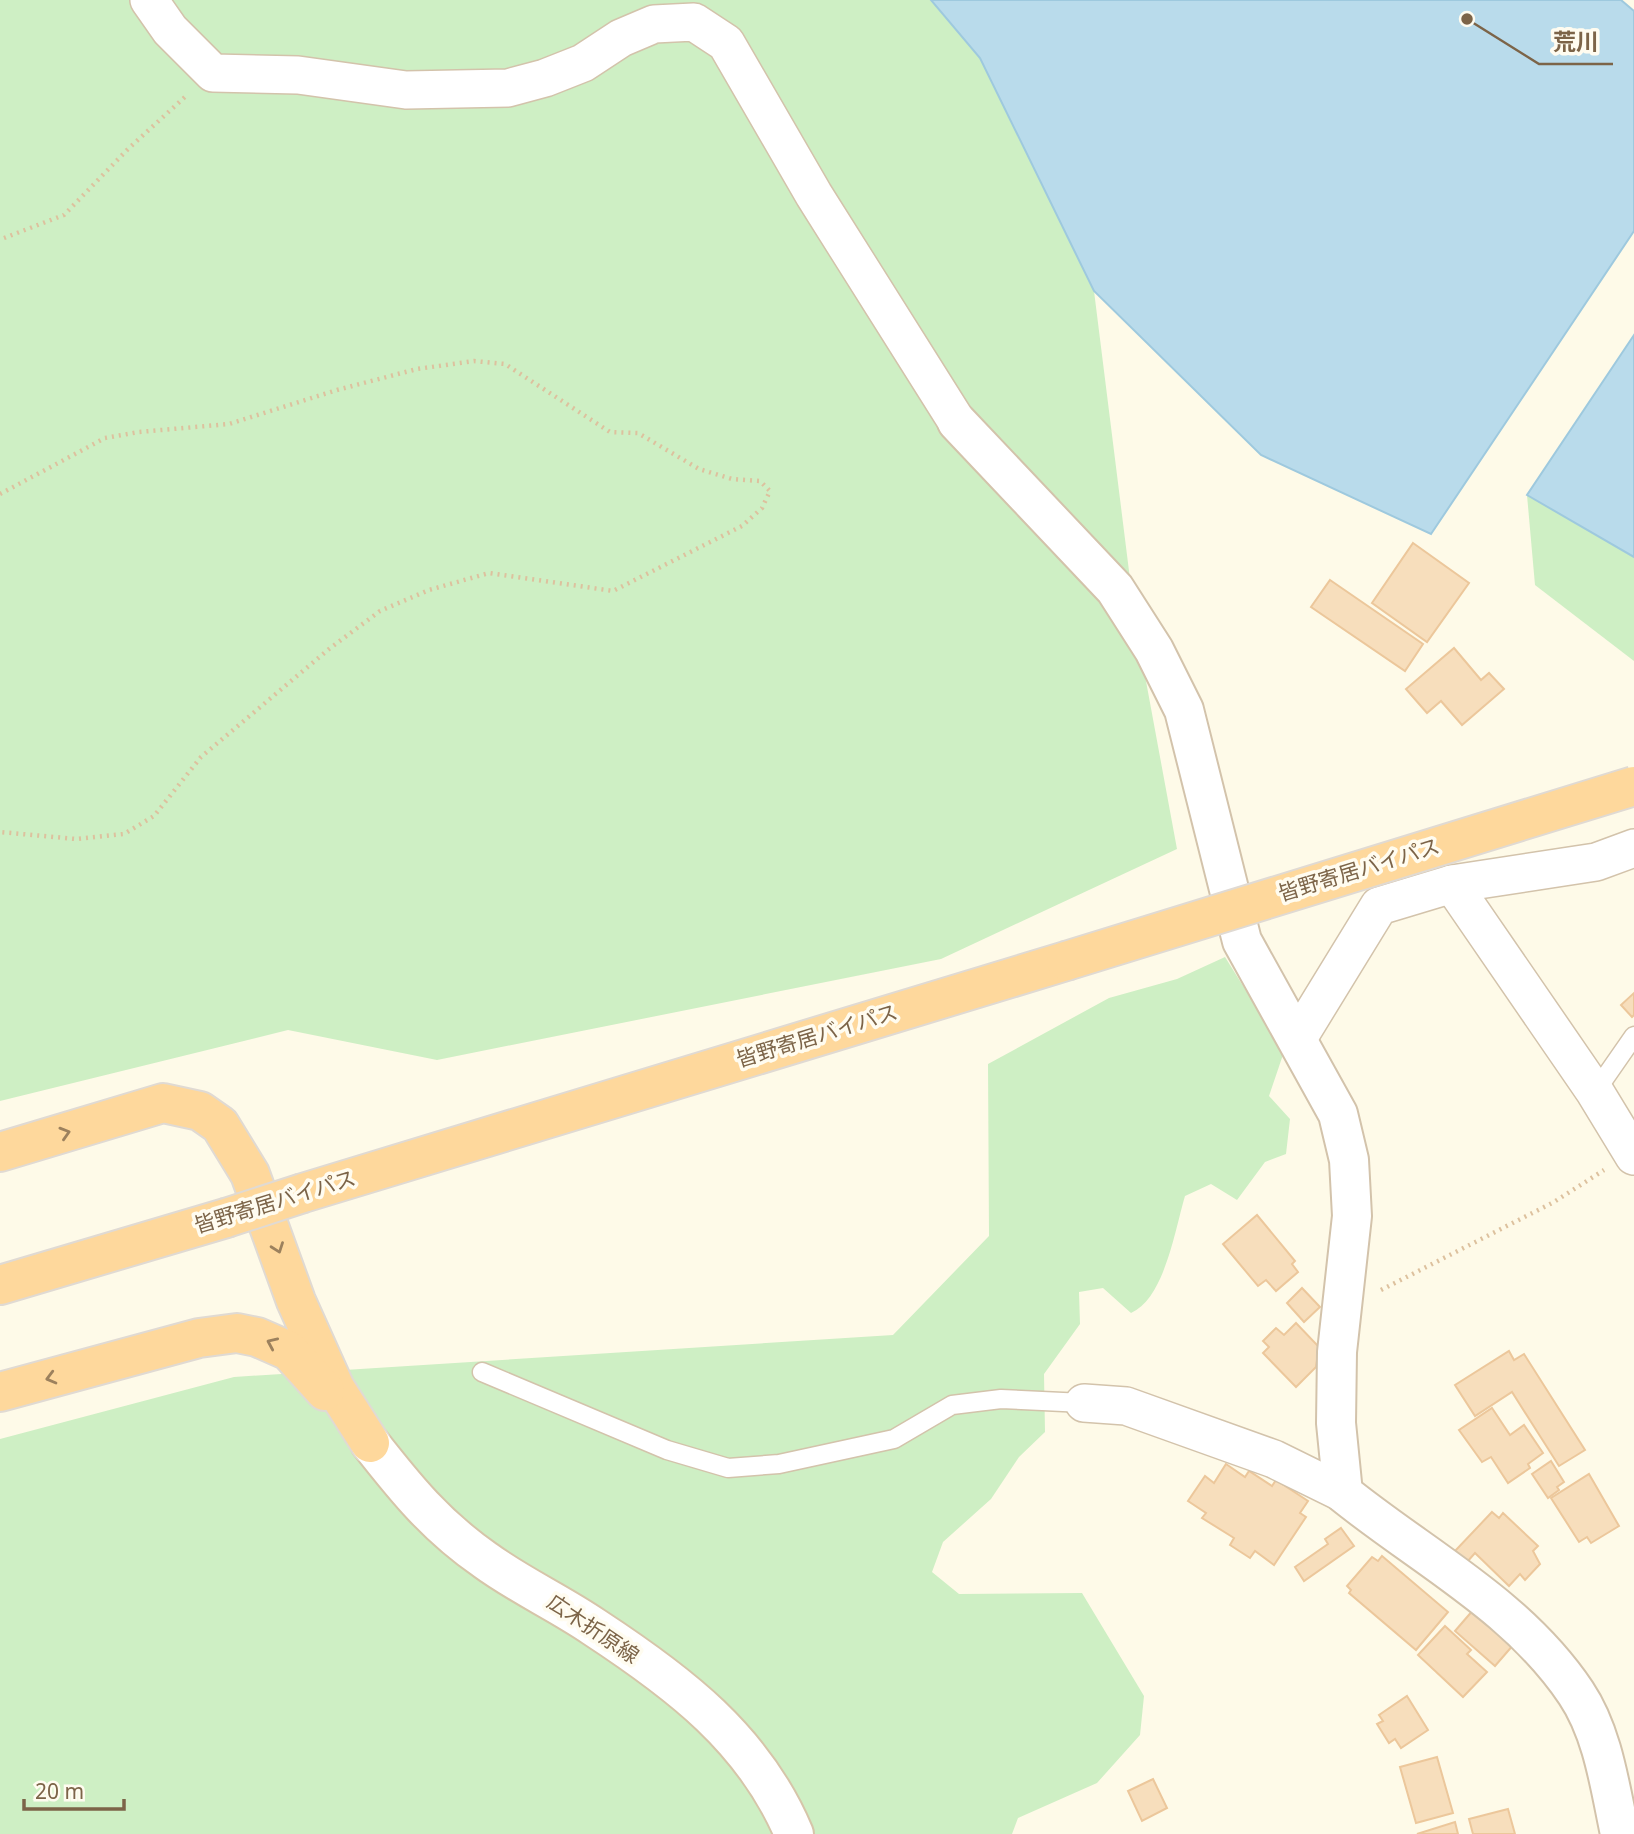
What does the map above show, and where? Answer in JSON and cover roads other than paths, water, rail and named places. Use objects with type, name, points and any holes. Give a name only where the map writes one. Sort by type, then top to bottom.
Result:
[{"type":"highway","name":"皆野寄居バイパス","points":[[0,1285],[1634,786]]},
{"type":"highway","points":[[0,1152],[163,1103],[200,1111],[220,1125],[250,1174],[296,1301],[335,1388],[370,1443]]},
{"type":"highway","points":[[0,1392],[199,1338],[237,1334],[257,1337],[289,1351],[370,1443]]},
{"type":"street","points":[[149,0],[170,30],[213,73],[298,75],[406,90],[508,88],[545,78],[583,62],[621,38],[654,24],[694,22],[726,43],[814,195],[957,422],[1115,589],[1154,650],[1184,710],[1242,941],[1338,1114],[1349,1160],[1352,1216],[1337,1352],[1336,1423],[1343,1493]]},
{"type":"street","points":[[1298,1038],[1379,905],[1452,884],[1596,862],[1634,848]]},
{"type":"street","points":[[1452,884],[1595,1092],[1633,1155]]},
{"type":"street","points":[[1084,1403],[1126,1406],[1274,1459],[1343,1493],[1386,1528],[1452,1570],[1502,1611],[1577,1694],[1605,1759],[1620,1834]]},
{"type":"street","name":"広木折原線","points":[[370,1443],[420,1507],[485,1560],[595,1627],[718,1719],[756,1763],[781,1803],[794,1834]]},
{"type":"lane","points":[[1595,1092],[1634,1036]]},
{"type":"lane","points":[[482,1372],[667,1450],[729,1468],[779,1464],[894,1439],[952,1405],[1001,1399],[1084,1403]]},
{"type":"water","points":[[931,0],[1621,0],[1634,11],[1634,231],[1431,534],[1261,455],[1094,291],[980,58]]},
{"type":"water","points":[[1634,335],[1634,557],[1527,495]]},
{"type":"place","name":"荒川","points":[[1467,19]]}]
